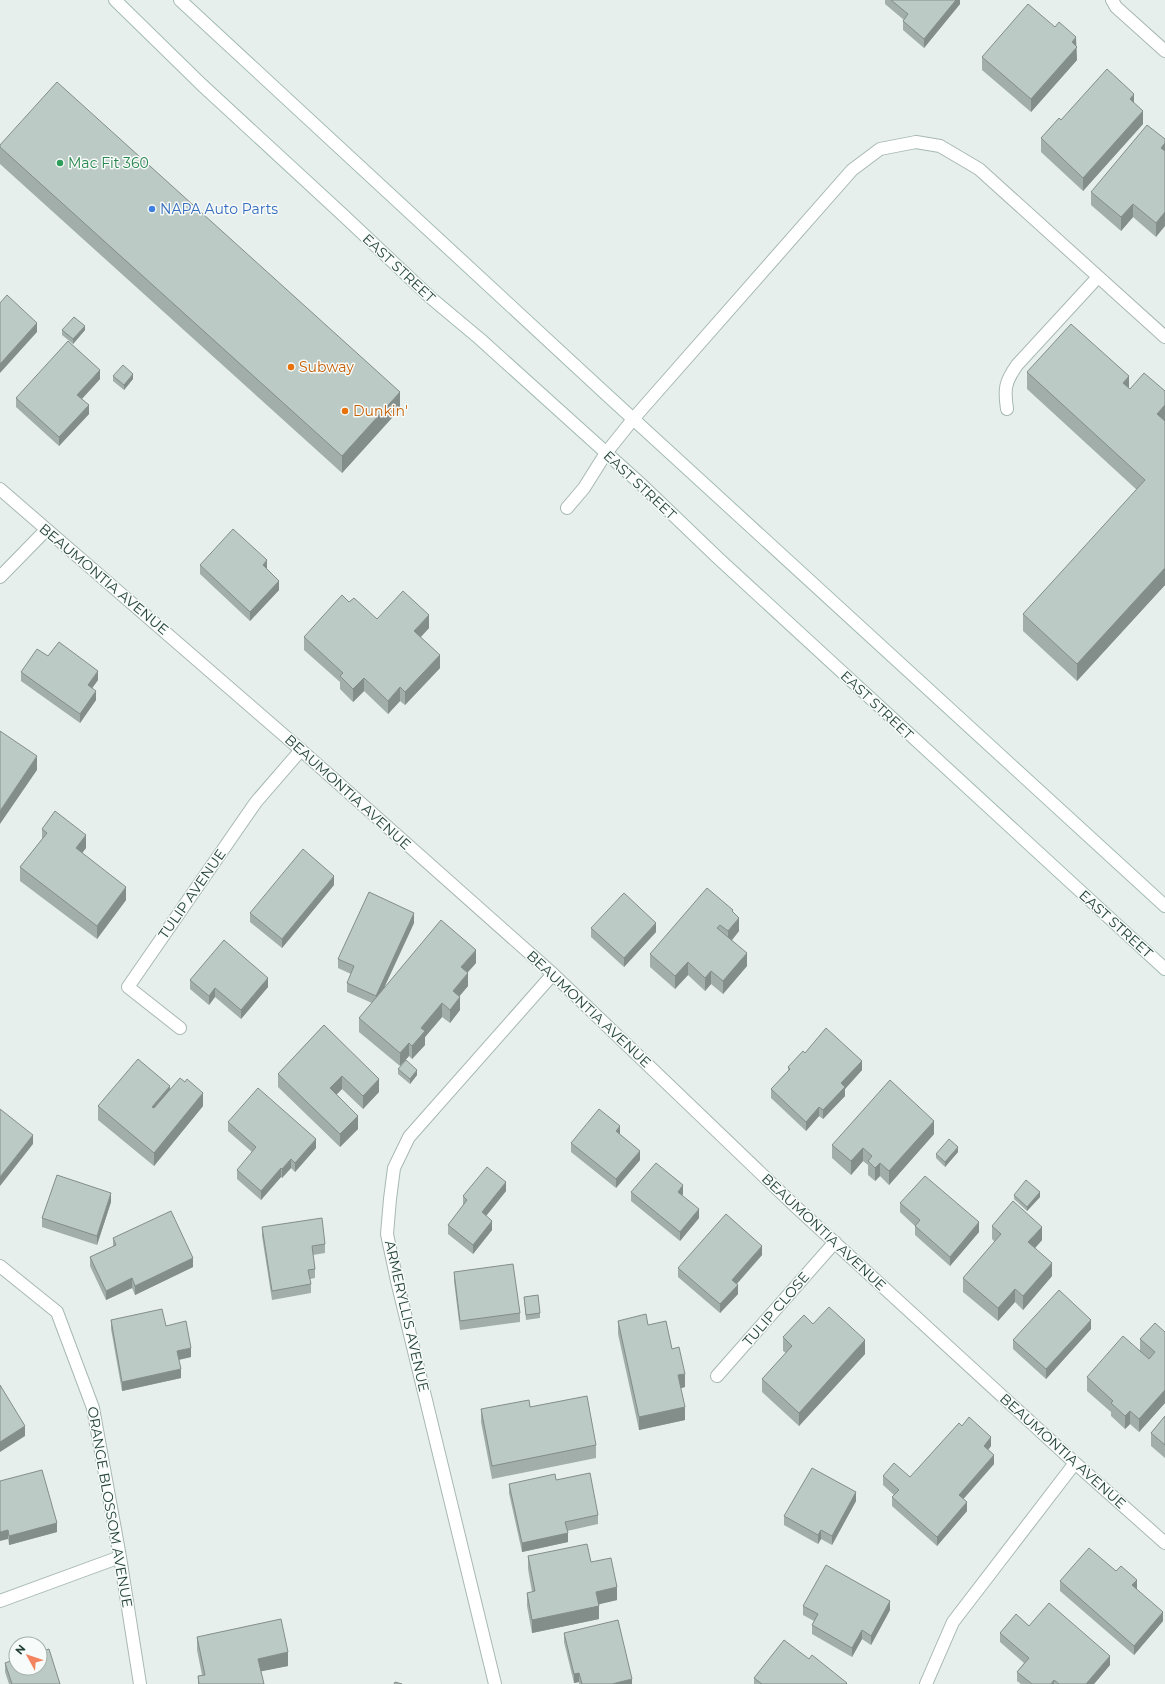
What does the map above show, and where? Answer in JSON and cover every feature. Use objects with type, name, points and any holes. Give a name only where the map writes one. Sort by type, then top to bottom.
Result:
[{"type":"street","name":"EAST STREET","points":[[115,0],[202,85],[431,298],[480,339],[606,453],[1165,969]]},
{"type":"street","points":[[180,0],[607,395],[634,418],[1165,906]]},
{"type":"street","points":[[1112,0],[1116,7],[1165,51]]},
{"type":"street","points":[[567,508],[584,488],[606,453],[634,418],[852,170],[880,150],[916,142],[940,146],[979,169],[1165,338]]},
{"type":"street","points":[[1008,408],[1004,391],[1008,378],[1016,365],[1098,277]]},
{"type":"street","name":"BEAUMONTIA AVENUE","points":[[0,489],[301,750],[553,974],[796,1207],[1075,1463],[1165,1543]]},
{"type":"street","points":[[0,577],[46,530]]},
{"type":"street","name":"TULIP AVENUE","points":[[180,1028],[128,987],[256,802],[301,750]]},
{"type":"street","name":"ARMERYLLIS AVENUE","points":[[494,1684],[396,1273],[388,1234],[390,1199],[394,1168],[409,1137],[553,974]]},
{"type":"street","name":"TULIP CLOSE","points":[[717,1376],[834,1242]]},
{"type":"street","name":"ORANGE BLOSSOM AVENUE","points":[[0,1266],[57,1312],[93,1408],[120,1557],[140,1684]]},
{"type":"street","points":[[926,1684],[953,1622],[1075,1463]]},
{"type":"street","points":[[0,1601],[120,1557]]},
{"type":"building","points":[[891,0],[956,0],[924,39],[903,21],[908,14]]},
{"type":"building","points":[[1028,4],[1055,27],[1059,22],[1076,37],[1072,42],[1077,47],[1031,99],[982,57]]},
{"type":"building","points":[[1107,69],[1134,94],[1130,99],[1143,111],[1083,178],[1041,138],[1059,118],[1061,120]]},
{"type":"building","points":[[57,82],[400,392],[342,456],[0,147],[0,145]]},
{"type":"building","points":[[1147,125],[1165,139],[1165,143],[1161,148],[1165,151],[1165,212],[1156,223],[1133,204],[1121,217],[1091,192]]},
{"type":"building","points":[[7,295],[37,323],[0,364],[0,303]]},
{"type":"building","points":[[74,317],[85,326],[73,339],[62,330]]},
{"type":"building","points":[[1071,324],[1129,376],[1123,383],[1130,389],[1144,373],[1165,391],[1165,405],[1157,414],[1165,421],[1165,568],[1077,664],[1023,614],[1145,480],[1027,372]]},
{"type":"building","points":[[68,341],[100,370],[77,395],[89,405],[59,437],[16,398]]},
{"type":"building","points":[[123,365],[133,374],[124,385],[113,376]]},
{"type":"building","points":[[233,529],[267,560],[263,565],[279,581],[250,612],[200,565]]},
{"type":"building","points":[[403,591],[429,615],[414,631],[440,655],[405,692],[400,687],[388,701],[364,678],[353,689],[340,676],[343,673],[304,637],[342,595],[349,602],[354,598],[377,619]]},
{"type":"building","points":[[59,642],[98,671],[88,685],[96,691],[80,714],[21,672],[37,649],[48,656]]},
{"type":"building","points":[[0,731],[37,756],[0,811]]},
{"type":"building","points":[[55,811],[86,835],[76,848],[126,887],[97,926],[20,867],[47,833],[42,829]]},
{"type":"building","points":[[303,849],[334,876],[282,939],[250,913]]},
{"type":"building","points":[[707,888],[733,910],[732,911],[739,918],[728,931],[720,925],[717,928],[747,953],[723,981],[711,971],[705,978],[688,962],[675,976],[650,954]]},
{"type":"building","points":[[369,892],[414,913],[376,996],[347,983],[354,966],[338,959]]},
{"type":"building","points":[[624,893],[656,923],[624,958],[591,928]]},
{"type":"building","points":[[441,920],[476,950],[461,967],[468,973],[453,991],[460,997],[450,1010],[442,1003],[421,1028],[425,1031],[412,1046],[409,1043],[400,1053],[359,1018]]},
{"type":"building","points":[[224,940],[268,978],[241,1010],[215,988],[209,996],[190,980]]},
{"type":"building","points":[[324,1025],[379,1079],[363,1096],[342,1076],[330,1088],[358,1116],[340,1134],[278,1074]]},
{"type":"building","points":[[826,1028],[862,1061],[841,1083],[845,1087],[823,1110],[819,1107],[806,1122],[771,1089],[790,1069],[788,1067],[803,1051],[805,1053]]},
{"type":"building","points":[[138,1059],[170,1086],[152,1107],[154,1108],[180,1078],[185,1082],[187,1079],[203,1093],[154,1153],[98,1106]]},
{"type":"building","points":[[406,1060],[417,1070],[410,1079],[398,1069]]},
{"type":"building","points":[[890,1080],[934,1121],[889,1171],[880,1163],[875,1168],[868,1161],[872,1156],[863,1148],[851,1161],[832,1145]]},
{"type":"building","points":[[258,1088],[316,1139],[295,1163],[291,1159],[261,1191],[237,1170],[256,1147],[228,1122]]},
{"type":"building","points":[[0,1109],[33,1135],[0,1177]]},
{"type":"building","points":[[599,1109],[620,1126],[616,1131],[640,1151],[616,1179],[571,1143]]},
{"type":"building","points":[[949,1139],[958,1147],[945,1162],[936,1154]]},
{"type":"building","points":[[656,1163],[683,1185],[678,1192],[699,1209],[680,1232],[631,1192]]},
{"type":"building","points":[[487,1167],[506,1182],[482,1212],[492,1221],[473,1245],[448,1225],[467,1200],[463,1196]]},
{"type":"building","points":[[57,1175],[111,1193],[97,1236],[42,1218]]},
{"type":"building","points":[[925,1176],[979,1222],[950,1257],[915,1226],[920,1220],[900,1203]]},
{"type":"building","points":[[1026,1180],[1040,1192],[1027,1207],[1014,1195]]},
{"type":"building","points":[[1013,1201],[1042,1227],[1028,1242],[1052,1263],[1023,1296],[1015,1289],[998,1308],[963,1278],[1001,1234],[992,1226]]},
{"type":"building","points":[[171,1211],[193,1258],[135,1286],[132,1278],[106,1291],[90,1257],[116,1245],[113,1238]]},
{"type":"building","points":[[726,1214],[762,1246],[732,1280],[738,1285],[720,1304],[678,1268]]},
{"type":"building","points":[[322,1218],[325,1244],[312,1246],[315,1269],[308,1270],[311,1284],[272,1291],[262,1227]]},
{"type":"building","points":[[513,1264],[520,1313],[460,1321],[454,1272]]},
{"type":"building","points":[[1059,1290],[1091,1320],[1046,1369],[1013,1340]]},
{"type":"building","points":[[538,1295],[540,1313],[526,1315],[524,1297]]},
{"type":"building","points":[[829,1307],[865,1340],[799,1413],[762,1379],[792,1346],[783,1337],[804,1315],[813,1324]]},
{"type":"building","points":[[162,1309],[166,1326],[186,1321],[191,1348],[177,1351],[181,1369],[122,1382],[111,1320]]},
{"type":"building","points":[[646,1314],[648,1325],[666,1321],[672,1349],[679,1347],[685,1374],[678,1375],[685,1407],[639,1417],[618,1321]]},
{"type":"building","points":[[1155,1323],[1165,1332],[1165,1390],[1139,1419],[1130,1411],[1125,1416],[1111,1403],[1113,1401],[1087,1377],[1123,1336],[1149,1359],[1155,1352],[1140,1339]]},
{"type":"building","points":[[0,1385],[25,1426],[0,1442]]},
{"type":"building","points":[[587,1396],[596,1445],[492,1466],[481,1409],[529,1400],[530,1407]]},
{"type":"building","points":[[1165,1416],[1165,1445],[1151,1433]]},
{"type":"building","points":[[969,1417],[991,1437],[984,1446],[994,1455],[959,1495],[967,1502],[937,1537],[892,1497],[899,1490],[883,1476],[894,1463],[910,1477],[959,1423],[962,1426]]},
{"type":"building","points":[[812,1468],[856,1492],[832,1536],[821,1530],[818,1535],[784,1516]]},
{"type":"building","points":[[42,1470],[57,1523],[9,1536],[8,1530],[0,1532],[0,1481]]},
{"type":"building","points":[[590,1473],[598,1515],[565,1522],[568,1533],[522,1543],[509,1484],[555,1474],[556,1480]]},
{"type":"building","points":[[587,1544],[591,1562],[611,1558],[617,1587],[596,1592],[599,1606],[532,1620],[527,1593],[535,1591],[528,1556]]},
{"type":"building","points":[[1089,1548],[1116,1571],[1121,1566],[1137,1580],[1132,1585],[1163,1612],[1134,1646],[1060,1581]]},
{"type":"building","points":[[826,1565],[890,1601],[871,1636],[862,1630],[852,1648],[812,1625],[818,1614],[803,1606]]},
{"type":"building","points":[[1049,1603],[1110,1656],[1086,1684],[1059,1684],[1054,1680],[1051,1684],[1032,1684],[1017,1672],[1029,1658],[1000,1633],[1016,1614],[1029,1626]]},
{"type":"building","points":[[281,1619],[288,1652],[258,1659],[264,1684],[199,1684],[198,1676],[205,1675],[197,1637]]},
{"type":"building","points":[[618,1620],[632,1679],[612,1684],[582,1684],[579,1673],[574,1674],[564,1633]]},
{"type":"building","points":[[784,1640],[809,1659],[812,1655],[847,1683],[762,1684],[754,1678]]},
{"type":"building","points":[[48,1649],[60,1684],[12,1684],[9,1676],[48,1676]]},
{"type":"building","points":[[8,1662],[8,1672],[5,1663]]},
{"type":"place","name":"Mac Fit 360","points":[[60,163]]},
{"type":"place","name":"NAPA Auto Parts","points":[[152,209]]},
{"type":"place","name":"Subway","points":[[291,367]]},
{"type":"place","name":"Dunkin'","points":[[345,411]]}]
